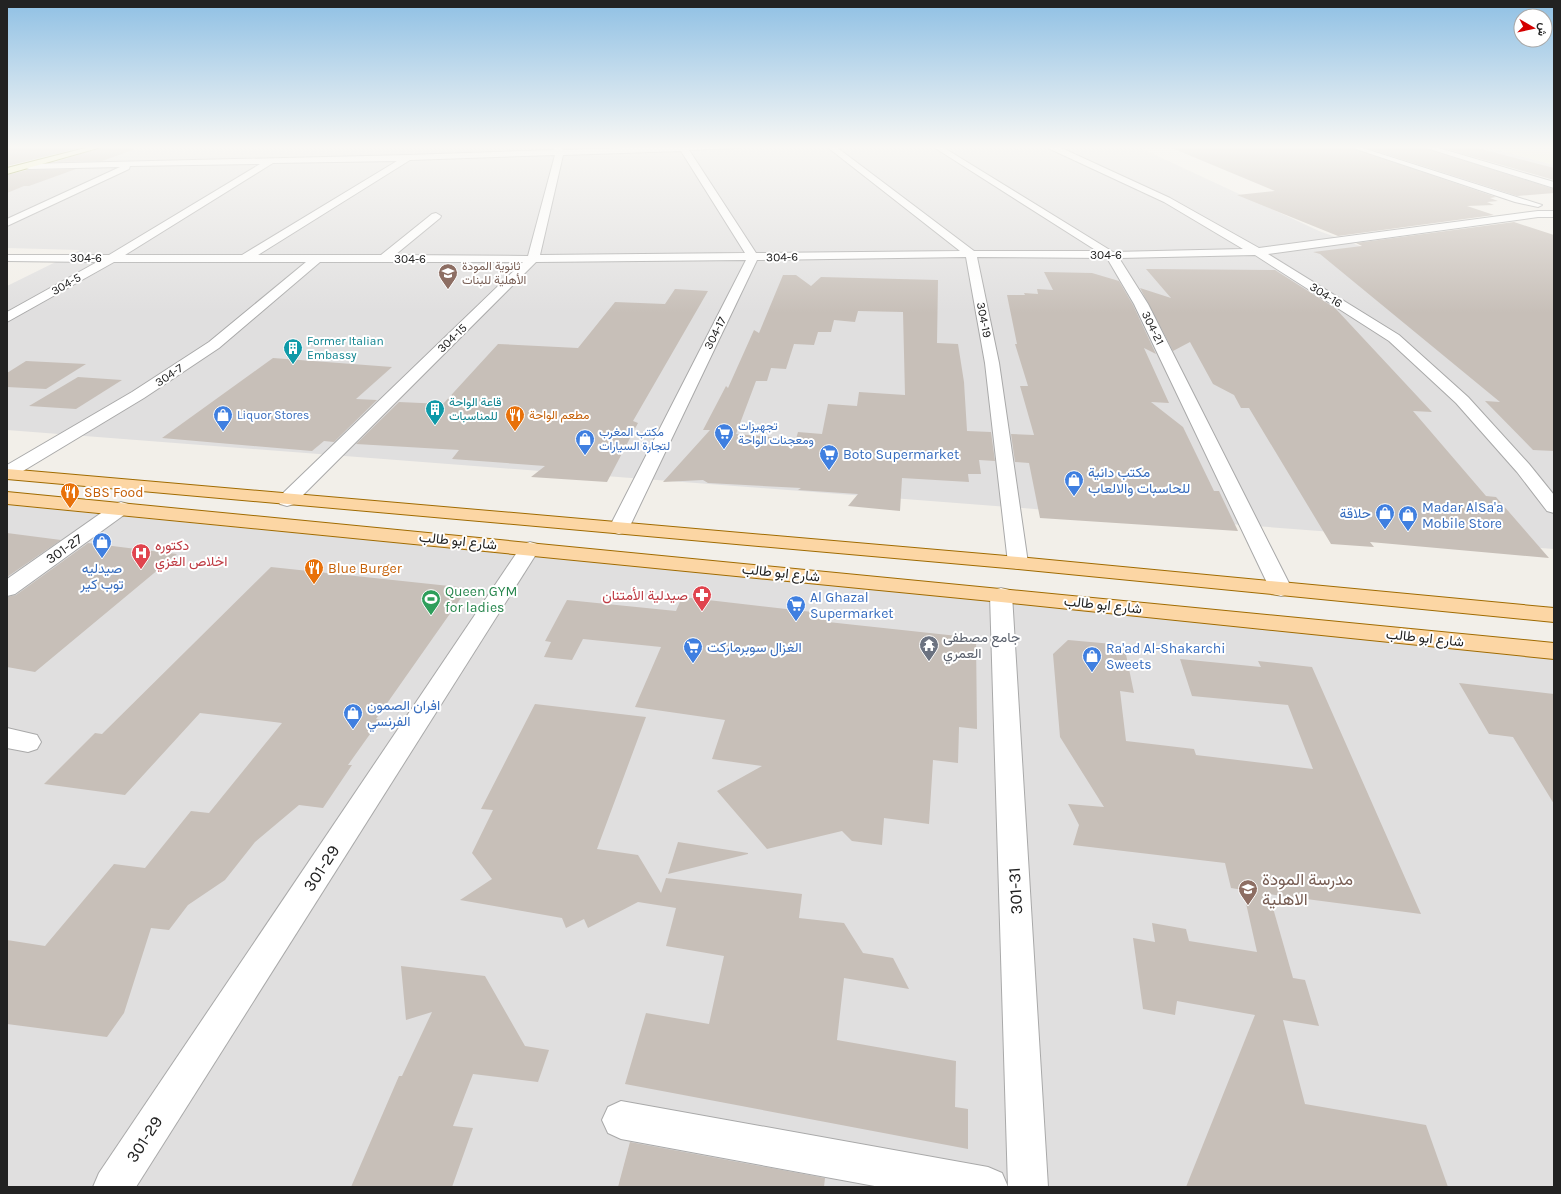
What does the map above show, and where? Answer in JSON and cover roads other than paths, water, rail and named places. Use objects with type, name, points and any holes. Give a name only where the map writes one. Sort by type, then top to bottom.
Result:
[{"type":"main road","name":"شارع ابو طالب","points":[[7,474],[287,500],[1018,563],[1554,615]]},
{"type":"main road","name":"شارع ابو طالب","points":[[7,498],[530,548],[1554,652]]},
{"type":"street","points":[[7,223],[52,202]]},
{"type":"street","name":"304-5","points":[[7,318],[112,258],[204,202]]},
{"type":"street","points":[[244,259],[337,202]]},
{"type":"street","points":[[533,259],[546,202]]},
{"type":"street","points":[[718,202],[753,257]]},
{"type":"street","points":[[903,202],[971,254]]},
{"type":"street","name":"304-21","points":[[1025,202],[1111,255],[1141,304],[1281,589]]},
{"type":"street","name":"304-16","points":[[1170,202],[1257,252],[1394,338],[1462,400],[1523,468],[1554,507]]},
{"type":"street","name":"304-6","points":[[7,258],[533,259],[971,254],[1111,255],[1257,252],[1538,214],[1554,214]]},
{"type":"street","points":[[383,259],[436,216]]},
{"type":"street","name":"304-19","points":[[971,254],[992,363],[1018,563]]},
{"type":"street","name":"304-17","points":[[619,528],[753,257]]},
{"type":"street","name":"304-7","points":[[7,474],[138,395],[214,345],[318,258]]},
{"type":"street","name":"304-15","points":[[287,500],[533,259]]},
{"type":"street","name":"301-27","points":[[7,589],[121,508]]},
{"type":"street","name":"301-29","points":[[113,1187],[530,548]]},
{"type":"street","name":"301-31","points":[[1001,595],[1028,1187]]},
{"type":"street","points":[[621,1120],[988,1187]]},
{"type":"lane","points":[[1525,202],[1538,205]]},
{"type":"place","name":"ثانوية المودة الأهلية للبنات","points":[[448,290]]},
{"type":"place","name":"Former Italian Embassy","points":[[293,365]]},
{"type":"place","name":"قاعة الواحة للمناسبات","points":[[435,426]]},
{"type":"place","name":"Liquor Stores","points":[[223,432]]},
{"type":"place","name":"مطعم الواحة","points":[[515,432]]},
{"type":"place","name":"تجهيزات ومعجنات الواحة","points":[[724,450]]},
{"type":"place","name":"مكتب المغرب لتجارة السيارات","points":[[585,456]]},
{"type":"place","name":"Boto Supermarket","points":[[829,471]]},
{"type":"place","name":"مكتب دانية للحاسبات والالعاب","points":[[1074,497]]},
{"type":"place","name":"SBS Food","points":[[70,509]]},
{"type":"place","name":"حلاقة","points":[[1385,530]]},
{"type":"place","name":"Madar AlSa'a Mobile Store","points":[[1408,532]]},
{"type":"place","name":"صيدليه توب كير","points":[[102,559]]},
{"type":"place","name":"دكتوره اخلاص الغزي","points":[[141,570]]},
{"type":"place","name":"Blue Burger","points":[[314,585]]},
{"type":"place","name":"صيدلية الأمتنان","points":[[702,612]]},
{"type":"place","name":"Queen GYM for ladies","points":[[431,616]]},
{"type":"place","name":"Al Ghazal Supermarket","points":[[796,622]]},
{"type":"place","name":"جامع مصطفى العمري","points":[[929,662]]},
{"type":"place","name":"الغزال سوبرماركت","points":[[693,664]]},
{"type":"place","name":"Ra'ad Al-Shakarchi Sweets","points":[[1092,673]]},
{"type":"place","name":"افران الصمون الفرنسي","points":[[353,730]]},
{"type":"place","name":"مدرسة المودة الاهلية","points":[[1248,906]]}]
